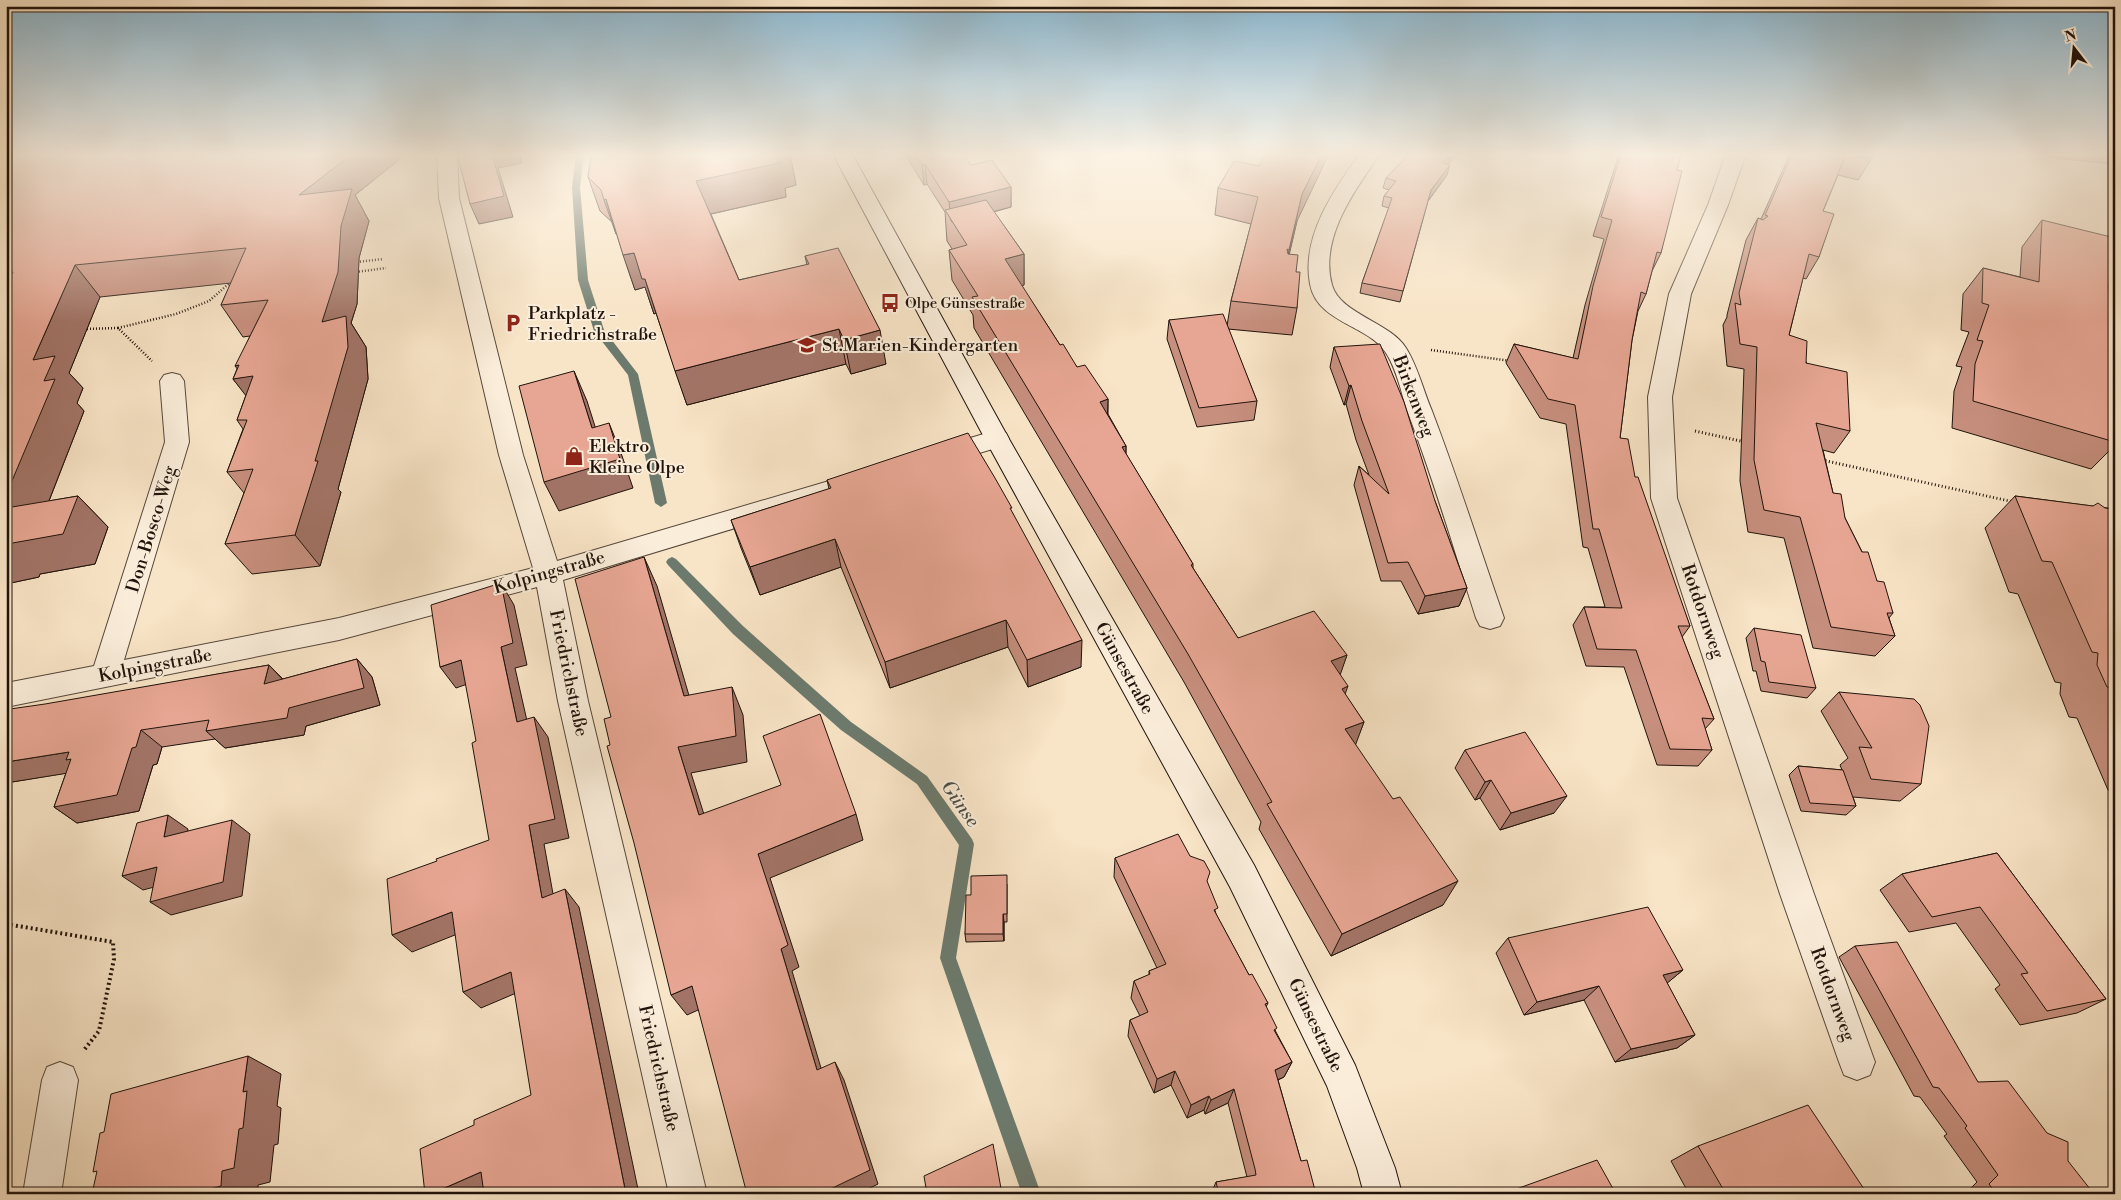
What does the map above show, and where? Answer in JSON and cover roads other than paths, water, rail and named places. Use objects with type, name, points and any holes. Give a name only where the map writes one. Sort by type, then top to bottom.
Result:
[{"type":"street","name":"Friedrichstraße","points":[[452,210],[510,454],[548,574],[573,701],[688,1194]]},
{"type":"street","name":"Günsestraße","points":[[872,210],[996,439],[1242,876],[1342,1078],[1376,1168],[1383,1194]]},
{"type":"street","name":"Birkenweg","points":[[1336,210],[1328,226],[1321,250],[1321,287],[1330,303],[1378,333],[1395,348],[1424,421],[1490,618]]},
{"type":"street","name":"Rotdornweg","points":[[1716,210],[1680,294],[1660,397],[1664,498],[1797,894],[1857,1062]]},
{"type":"street","name":"Don-Bosco-Weg","points":[[105,675],[177,442],[172,381]]},
{"type":"street","points":[[918,463],[996,439]]},
{"type":"street","name":"Kolpingstraße","points":[[6,695],[339,629],[548,574],[852,483]]},
{"type":"street","points":[[42,1194],[60,1080]]},
{"type":"waterway","name":"Günse","points":[[578,210],[583,280],[599,331],[633,374],[661,503]]},
{"type":"waterway","name":"Günse","points":[[672,562],[738,630],[846,726],[922,780],[967,844],[948,958],[1032,1194]]},
{"type":"place","name":"Olpe Günsestraße","points":[[890,303]]},
{"type":"place","name":"Parkplatz - Friedrichstraße","points":[[513,323]]},
{"type":"place","name":"St.Marien-Kindergarten","points":[[807,345]]},
{"type":"place","name":"Elektro Kleine Olpe","points":[[574,456]]}]
